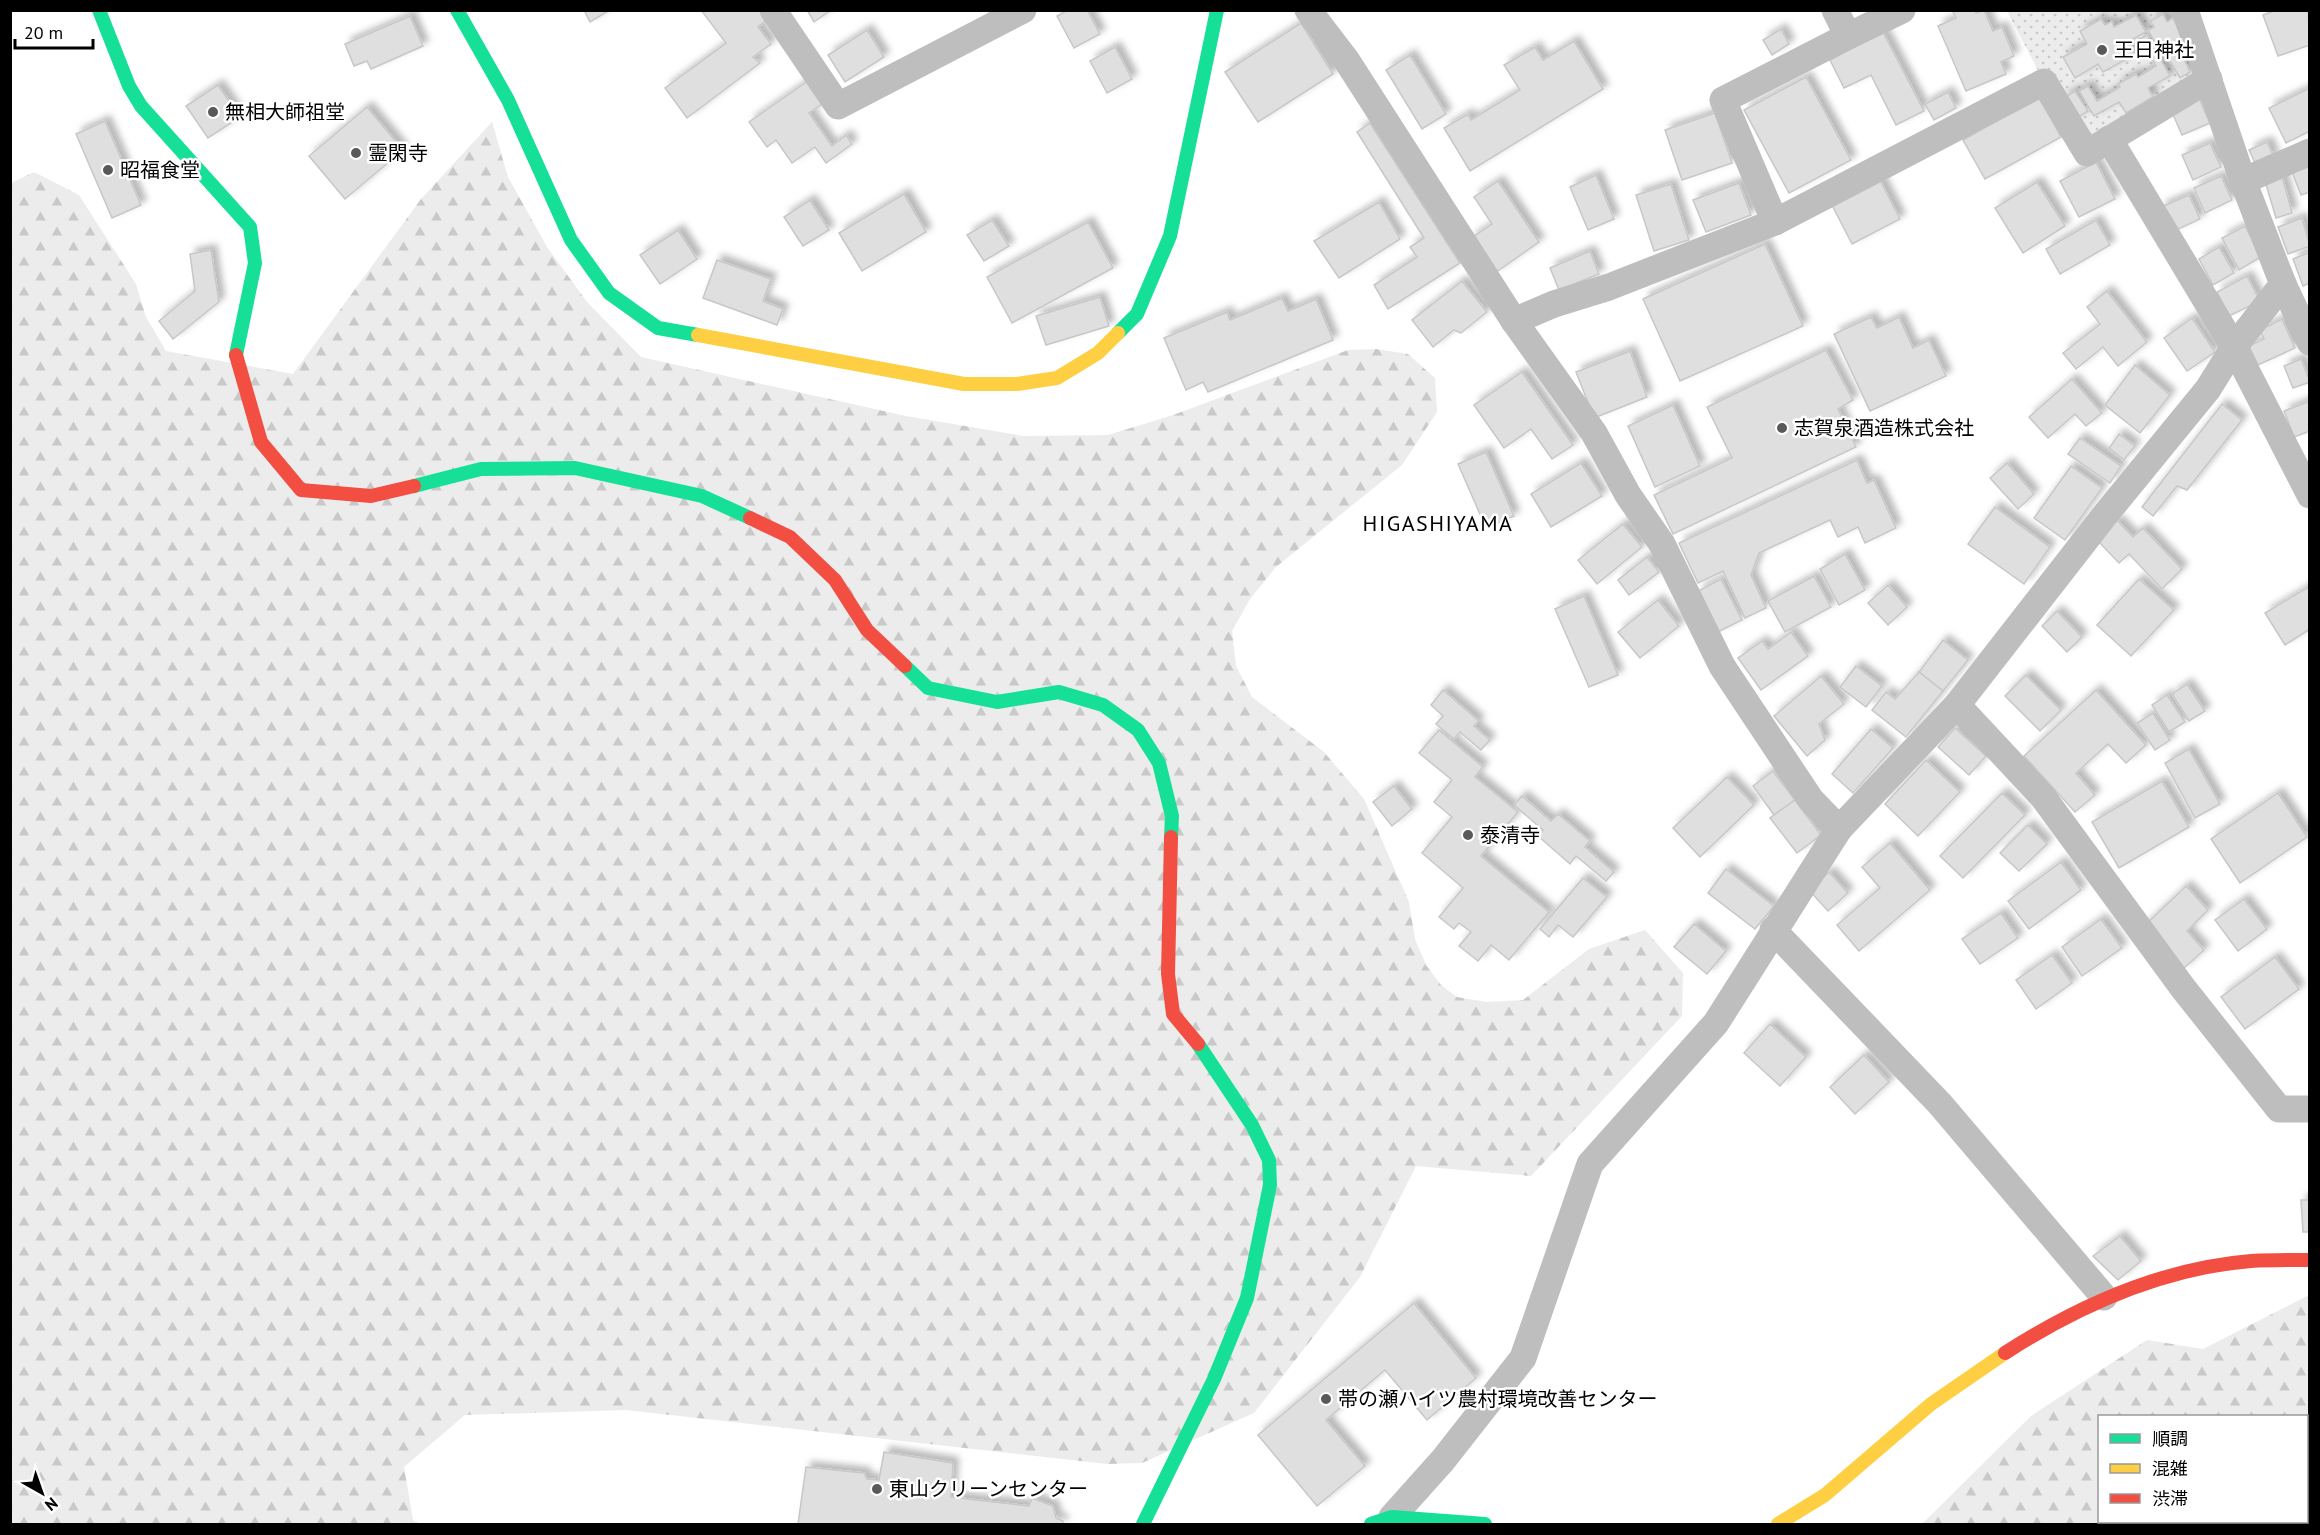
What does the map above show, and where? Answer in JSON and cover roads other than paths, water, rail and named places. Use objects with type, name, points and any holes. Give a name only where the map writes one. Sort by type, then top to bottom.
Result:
[{"type":"street","points":[[99,10],[129,87],[141,106],[250,226],[255,262],[236,354],[261,442],[301,490],[371,496],[481,469],[575,468],[702,496],[790,537],[835,580],[867,630],[928,688],[998,702],[1059,692],[1103,705],[1138,730],[1159,763],[1172,816],[1168,974],[1173,1014],[1191,1034],[1252,1125],[1269,1160],[1270,1185],[1247,1298],[1214,1379],[1143,1524]]},
{"type":"street","points":[[457,10],[508,100],[571,240],[609,293],[658,328],[964,384],[1017,384],[1057,378],[1098,353],[1137,314],[1170,236],[1217,10]]},
{"type":"street","points":[[773,10],[838,106],[1023,10]]},
{"type":"street","points":[[1308,10],[1347,60],[1514,321],[1594,433],[1629,495],[1662,544],[1722,666],[1811,800],[1839,829]]},
{"type":"street","points":[[1835,10],[1848,36]]},
{"type":"street","points":[[1775,222],[1723,100],[1902,10]]},
{"type":"street","points":[[2185,10],[2243,181],[2295,298],[2310,342]]},
{"type":"street","points":[[1514,321],[1554,304],[1609,287],[1775,222],[2044,82],[2087,153],[2209,79]]},
{"type":"street","points":[[2109,139],[2234,347],[2310,495]]},
{"type":"street","points":[[2243,181],[2310,152]]},
{"type":"street","points":[[1381,1521],[1443,1460],[1523,1358],[1590,1164],[1716,1023],[1839,829],[1957,705],[2105,515],[2208,389],[2234,347],[2295,298]]},
{"type":"street","points":[[1957,705],[2043,797],[2183,988],[2279,1109],[2310,1108]]},
{"type":"street","points":[[1773,930],[1940,1104],[2104,1297]]},
{"type":"street","points":[[1778,1524],[1830,1491],[1884,1441],[1995,1356],[2104,1297],[2203,1266],[2310,1260]]},
{"type":"street","points":[[1381,1521],[1485,1524]]},
{"type":"place","name":"王日神社","points":[[2102,50]]},
{"type":"place","name":"無相大師祖堂","points":[[213,112]]},
{"type":"place","name":"霊閑寺","points":[[356,153]]},
{"type":"place","name":"昭福食堂","points":[[108,170]]},
{"type":"place","name":"志賀泉酒造株式会社","points":[[1782,428]]},
{"type":"place","name":"泰清寺","points":[[1468,835]]},
{"type":"place","name":"帯の瀬ハイツ農村環境改善センター","points":[[1326,1399]]},
{"type":"place","name":"東山クリーンセンター","points":[[877,1489]]},
{"type":"district","name":"HIGASHIYAMA","points":[[1438,523]]}]
